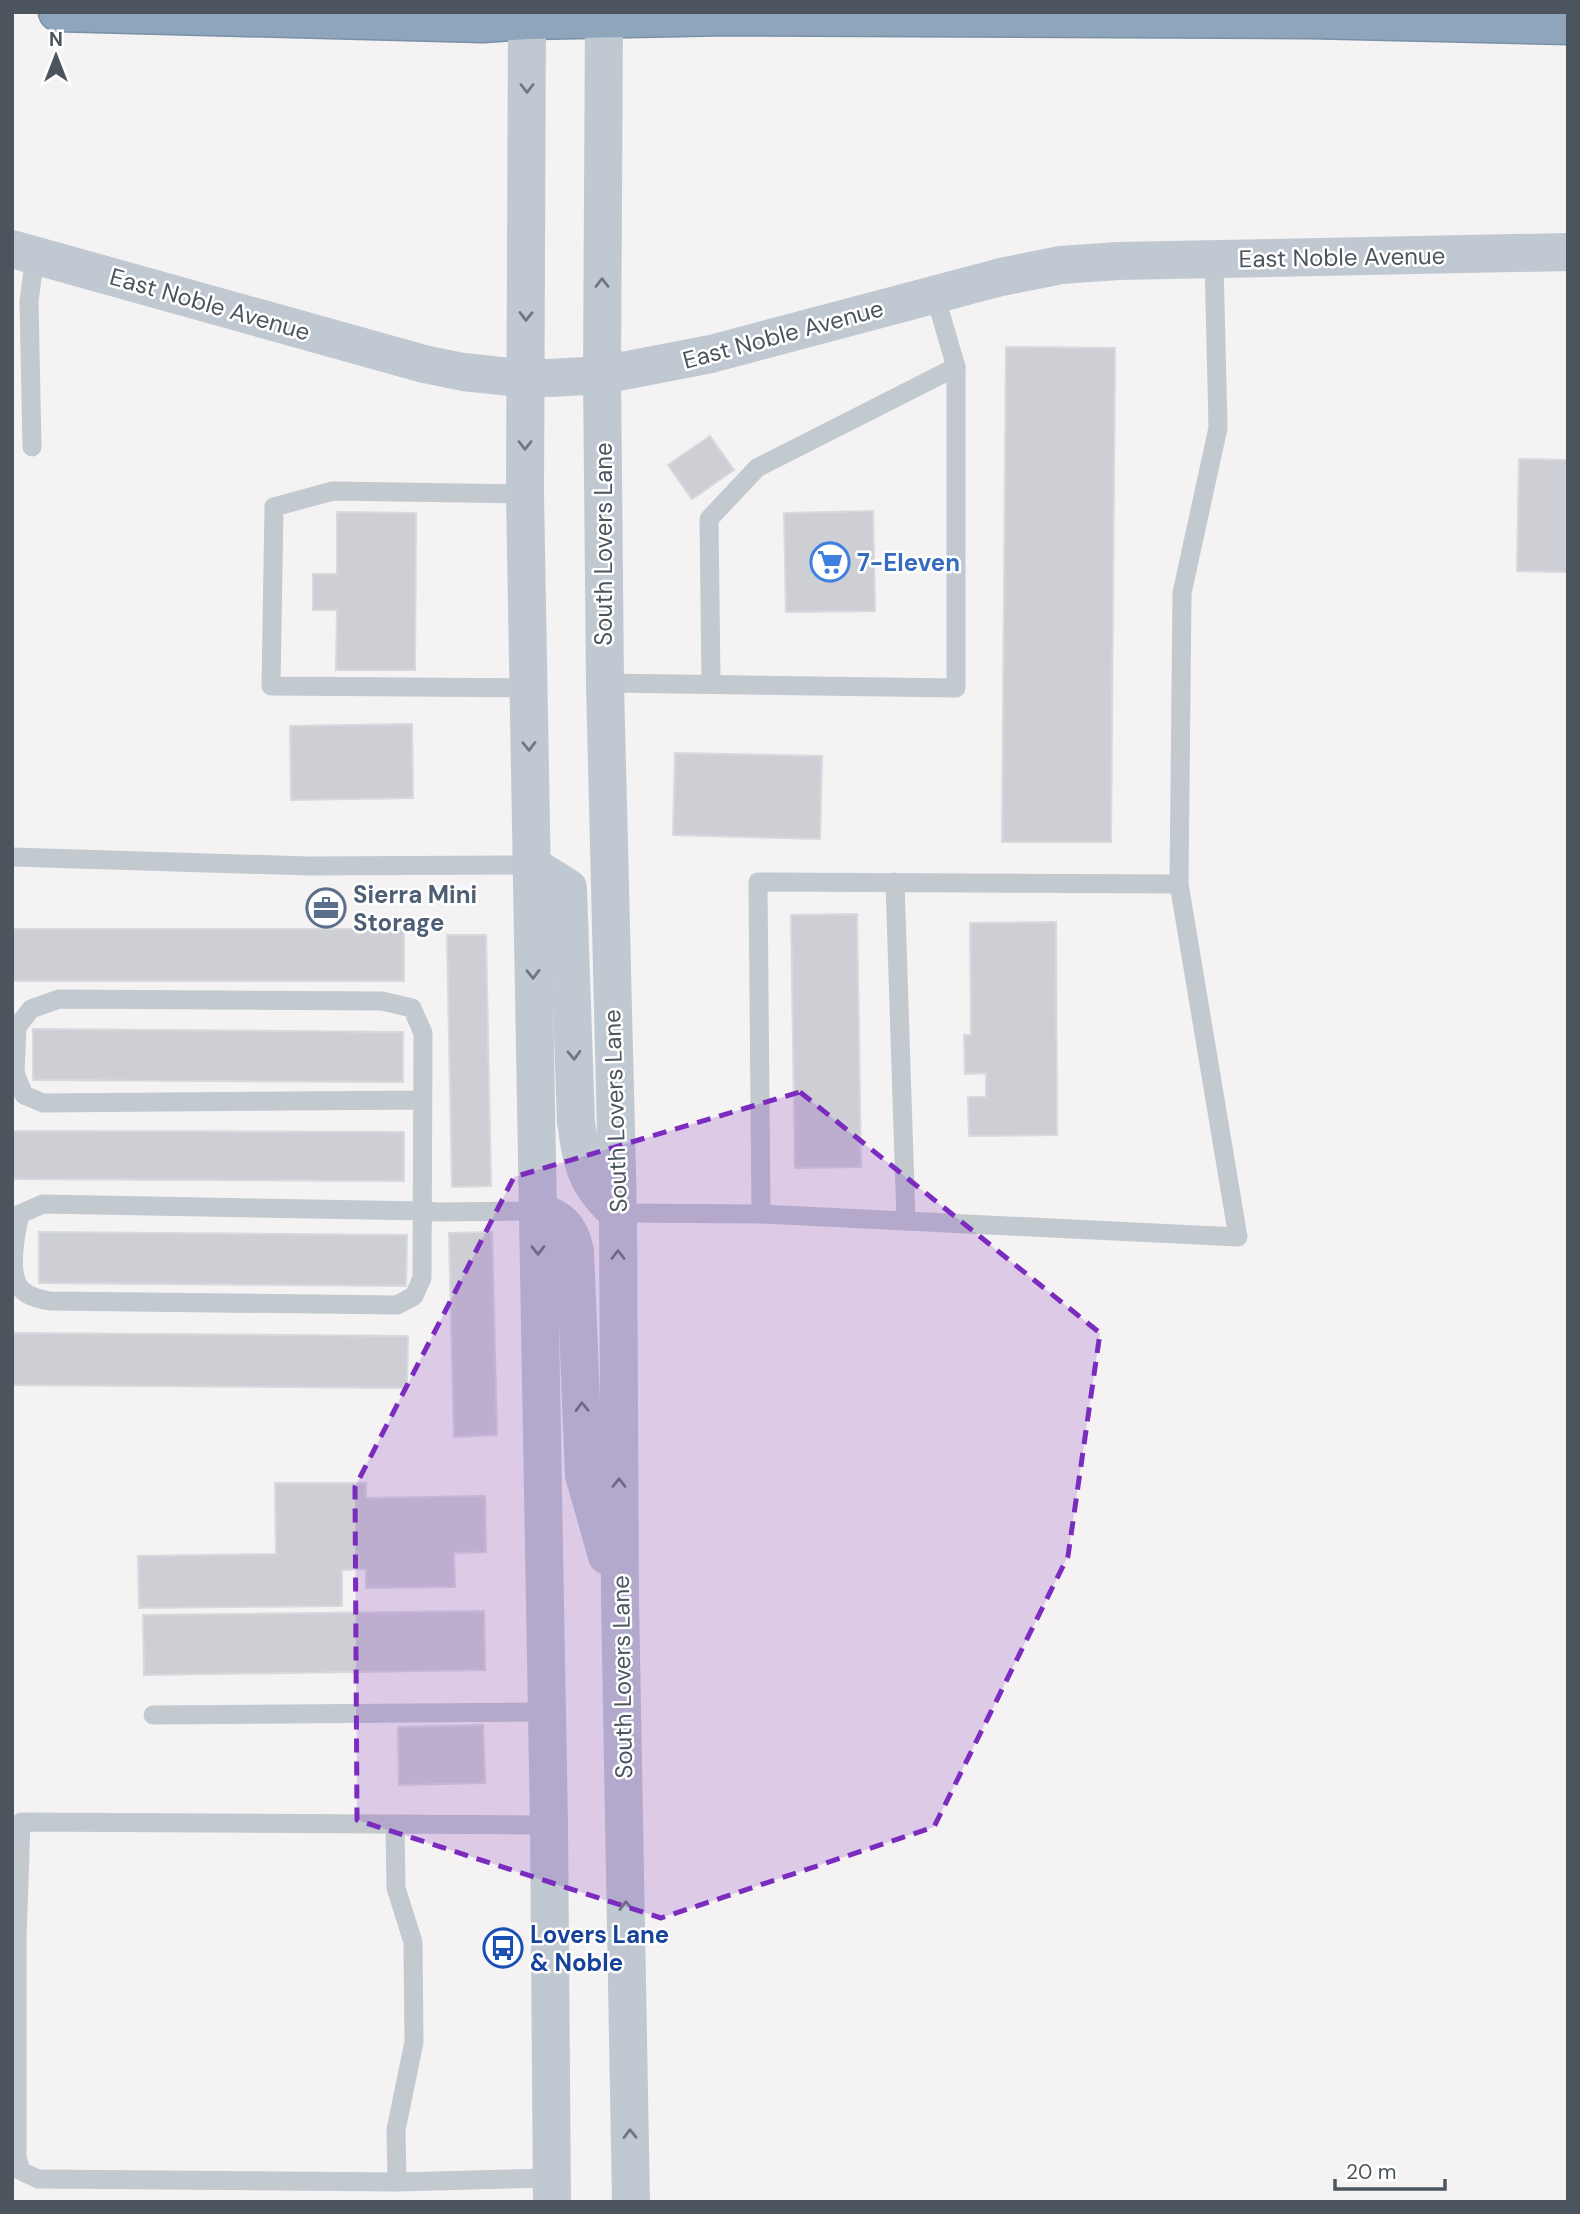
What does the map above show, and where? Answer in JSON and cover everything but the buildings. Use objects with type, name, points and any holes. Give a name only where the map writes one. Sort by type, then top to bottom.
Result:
[{"type":"highway","points":[[58,12],[483,23],[728,16],[1297,19],[1568,25]]},
{"type":"main road","name":"South Lovers Lane","points":[[604,19],[602,375],[605,683],[618,1213],[620,1601],[631,2202]]},
{"type":"main road","points":[[527,20],[525,494],[549,1825],[552,2190]]},
{"type":"main road","name":"East Noble Avenue","points":[[24,253],[424,364],[463,372],[525,377],[602,375],[711,354],[1001,277],[1061,265],[1568,252]]},
{"type":"main road","points":[[531,865],[568,888],[579,1145],[589,1180],[597,1193],[618,1213]]},
{"type":"main road","points":[[537,1211],[555,1217],[572,1236],[575,1251],[584,1475],[620,1601]]},
{"type":"lane","points":[[24,253],[29,301],[32,447]]},
{"type":"lane","points":[[618,1213],[761,1214],[1238,1237],[1179,884],[1182,593],[1218,428],[1214,260]]},
{"type":"lane","points":[[605,683],[956,688],[956,367],[935,295]]},
{"type":"lane","points":[[711,683],[709,519],[757,468],[956,367]]},
{"type":"lane","points":[[525,494],[333,491],[274,506],[271,686],[528,688]]},
{"type":"lane","points":[[12,857],[308,866],[531,865]]},
{"type":"lane","points":[[761,1214],[758,882],[1179,884]]},
{"type":"lane","points":[[895,882],[906,1221]]},
{"type":"lane","points":[[423,1100],[43,1103],[24,1095],[15,1073],[17,1027],[31,1009],[59,999],[382,1000],[412,1008],[423,1033],[424,1211],[422,1278],[414,1296],[397,1306],[50,1301],[32,1297],[19,1287],[13,1268],[20,1214],[43,1204],[424,1211],[537,1211]]},
{"type":"lane","points":[[153,1715],[547,1712]]},
{"type":"lane","points":[[549,1825],[17,1822],[16,2063],[17,2157],[22,2171],[38,2179],[397,2182],[552,2190]]},
{"type":"lane","points":[[395,1825],[396,1888],[413,1942],[414,2042],[396,2130],[397,2182]]},
{"type":"highlighted area","points":[[800,1092],[1100,1333],[1068,1556],[934,1827],[661,1918],[357,1820],[355,1487],[514,1177]]},
{"type":"place","name":"7-Eleven","points":[[830,562]]},
{"type":"place","name":"Sierra Mini Storage","points":[[326,908]]},
{"type":"place","name":"Lovers Lane & Noble","points":[[503,1948]]}]
